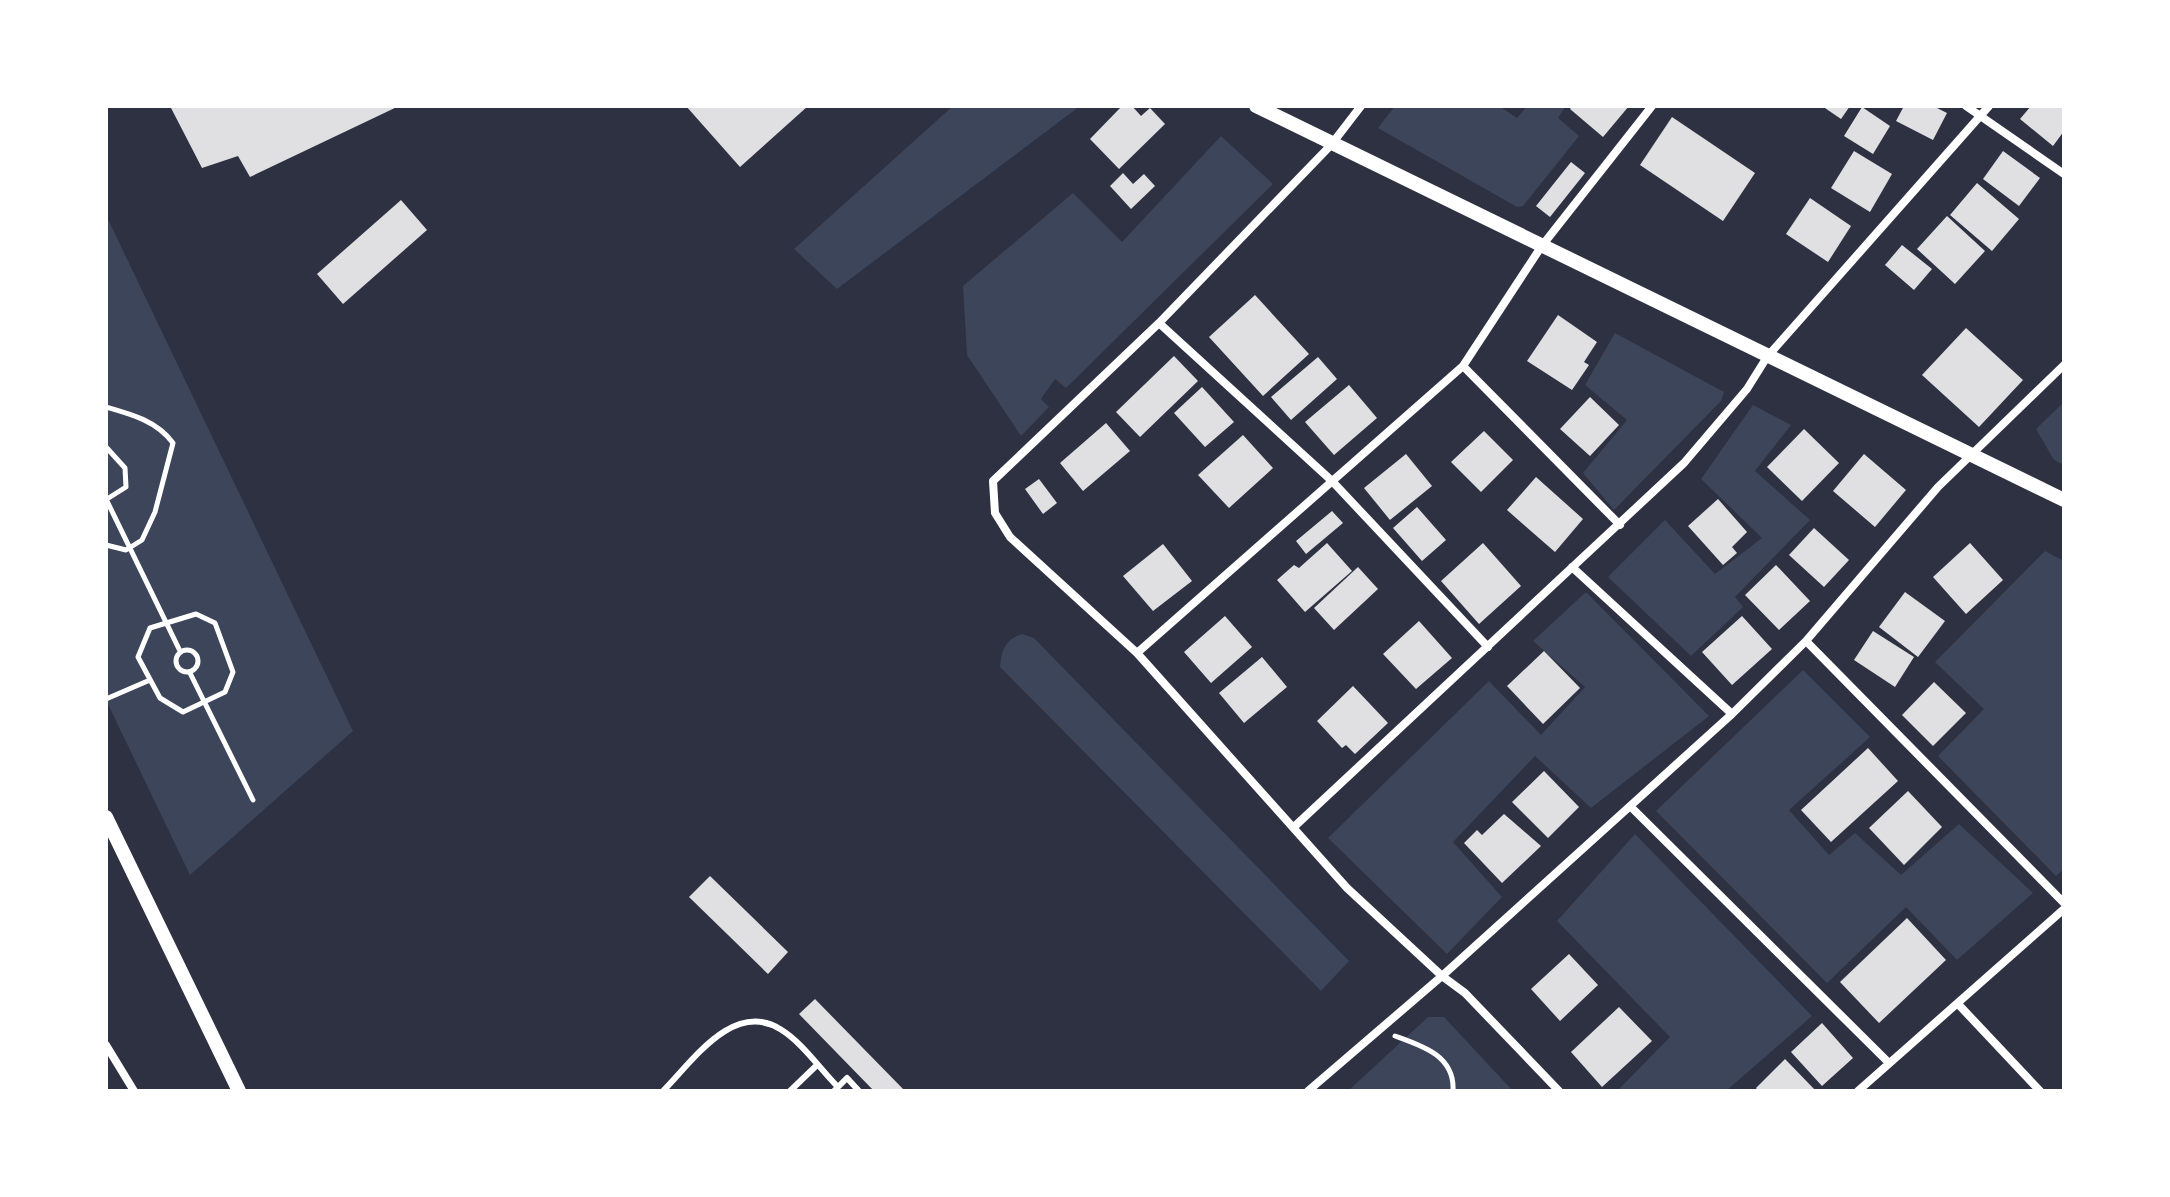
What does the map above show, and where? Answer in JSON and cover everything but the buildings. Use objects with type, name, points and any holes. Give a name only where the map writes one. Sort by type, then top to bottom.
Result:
[{"type":"street","points":[[1256,106],[2064,500]]},
{"type":"street","points":[[1361,106],[1331,145],[1159,323],[993,481],[995,513],[1010,537],[1137,653],[1295,826],[1347,888],[1442,976],[1465,993],[1559,1091]]},
{"type":"street","points":[[1137,653],[1463,366],[1541,247],[1652,106]]},
{"type":"street","points":[[1966,106],[2064,174]]},
{"type":"street","points":[[1295,826],[1684,463],[1747,389],[1767,357],[1989,106]]},
{"type":"street","points":[[1159,323],[1332,481],[1488,647]]},
{"type":"street","points":[[1308,1091],[1442,976],[1732,714],[1806,641],[1938,487],[2064,365]]},
{"type":"street","points":[[1463,366],[1620,525]]},
{"type":"street","points":[[1572,567],[1732,714]]},
{"type":"street","points":[[1806,641],[2064,903]]},
{"type":"street","points":[[1631,807],[1888,1062]]},
{"type":"street","points":[[106,817],[239,1091]]},
{"type":"street","points":[[1858,1091],[1888,1062],[1959,1005],[2064,909]]},
{"type":"street","points":[[1959,1005],[2040,1091]]},
{"type":"street","points":[[106,1045],[134,1091]]},
{"type":"lane","points":[[663,1091],[728,1027],[747,1022],[782,1030],[836,1089],[847,1078],[859,1091]]},
{"type":"lane","points":[[790,1091],[817,1065]]},
{"type":"path","points":[[106,407],[142,418],[166,434],[173,443],[155,512],[142,540],[126,550],[106,545]]},
{"type":"path","points":[[106,447],[125,468],[126,487],[106,499],[168,622],[180,651],[175,664],[184,673],[190,673],[198,665],[198,656],[189,649],[180,651]]},
{"type":"path","points":[[196,614],[215,623],[233,672],[225,692],[183,712],[160,698],[138,657],[150,628],[168,622],[196,614]]},
{"type":"path","points":[[190,673],[253,800]]},
{"type":"path","points":[[106,699],[150,680]]},
{"type":"path","points":[[1379,1030],[1426,1047],[1443,1059],[1453,1075],[1453,1091]]},
{"type":"shaded area","points":[[953,106],[1080,106],[837,289],[794,249]]},
{"type":"shaded area","points":[[1395,106],[1499,106],[1517,118],[1527,106],[1566,106],[1558,118],[1579,136],[1523,206],[1517,207],[1378,128]]},
{"type":"shaded area","points":[[1221,136],[1273,184],[1066,388],[1055,379],[1041,399],[1049,407],[1021,436],[967,355],[963,286],[1073,193],[1122,242]]},
{"type":"shaded area","points":[[106,215],[353,731],[190,875],[106,700]]},
{"type":"shaded area","points":[[1615,333],[1724,392],[1721,401],[1614,510],[1583,473],[1627,420],[1585,385]]},
{"type":"shaded area","points":[[2064,402],[2064,465],[2054,460],[2036,429]]},
{"type":"shaded area","points":[[1753,405],[1791,425],[1755,471],[1810,520],[1735,597],[1743,607],[1691,656],[1608,577],[1665,520],[1715,574],[1762,538],[1701,479]]},
{"type":"shaded area","points":[[2045,551],[2064,561],[2064,869],[2056,876],[1938,756],[1984,709],[1935,662]]},
{"type":"shaded area","points":[[1586,592],[1709,716],[1591,808],[1535,756],[1453,842],[1502,897],[1447,954],[1328,838],[1489,681],[1541,735],[1585,687],[1533,641]]},
{"type":"shaded area","points":[[1022,634],[1034,638],[1349,961],[1321,991],[1000,667],[1005,646]]},
{"type":"shaded area","points":[[1803,670],[1870,737],[1789,810],[1829,855],[1855,833],[1901,875],[1959,824],[2033,893],[1957,960],[1906,907],[1827,983],[1656,811]]},
{"type":"shaded area","points":[[1635,834],[1812,1016],[1726,1091],[1617,1091],[1670,1037],[1557,921]]},
{"type":"shaded area","points":[[1428,1017],[1444,1017],[1513,1091],[1348,1091]]}]
